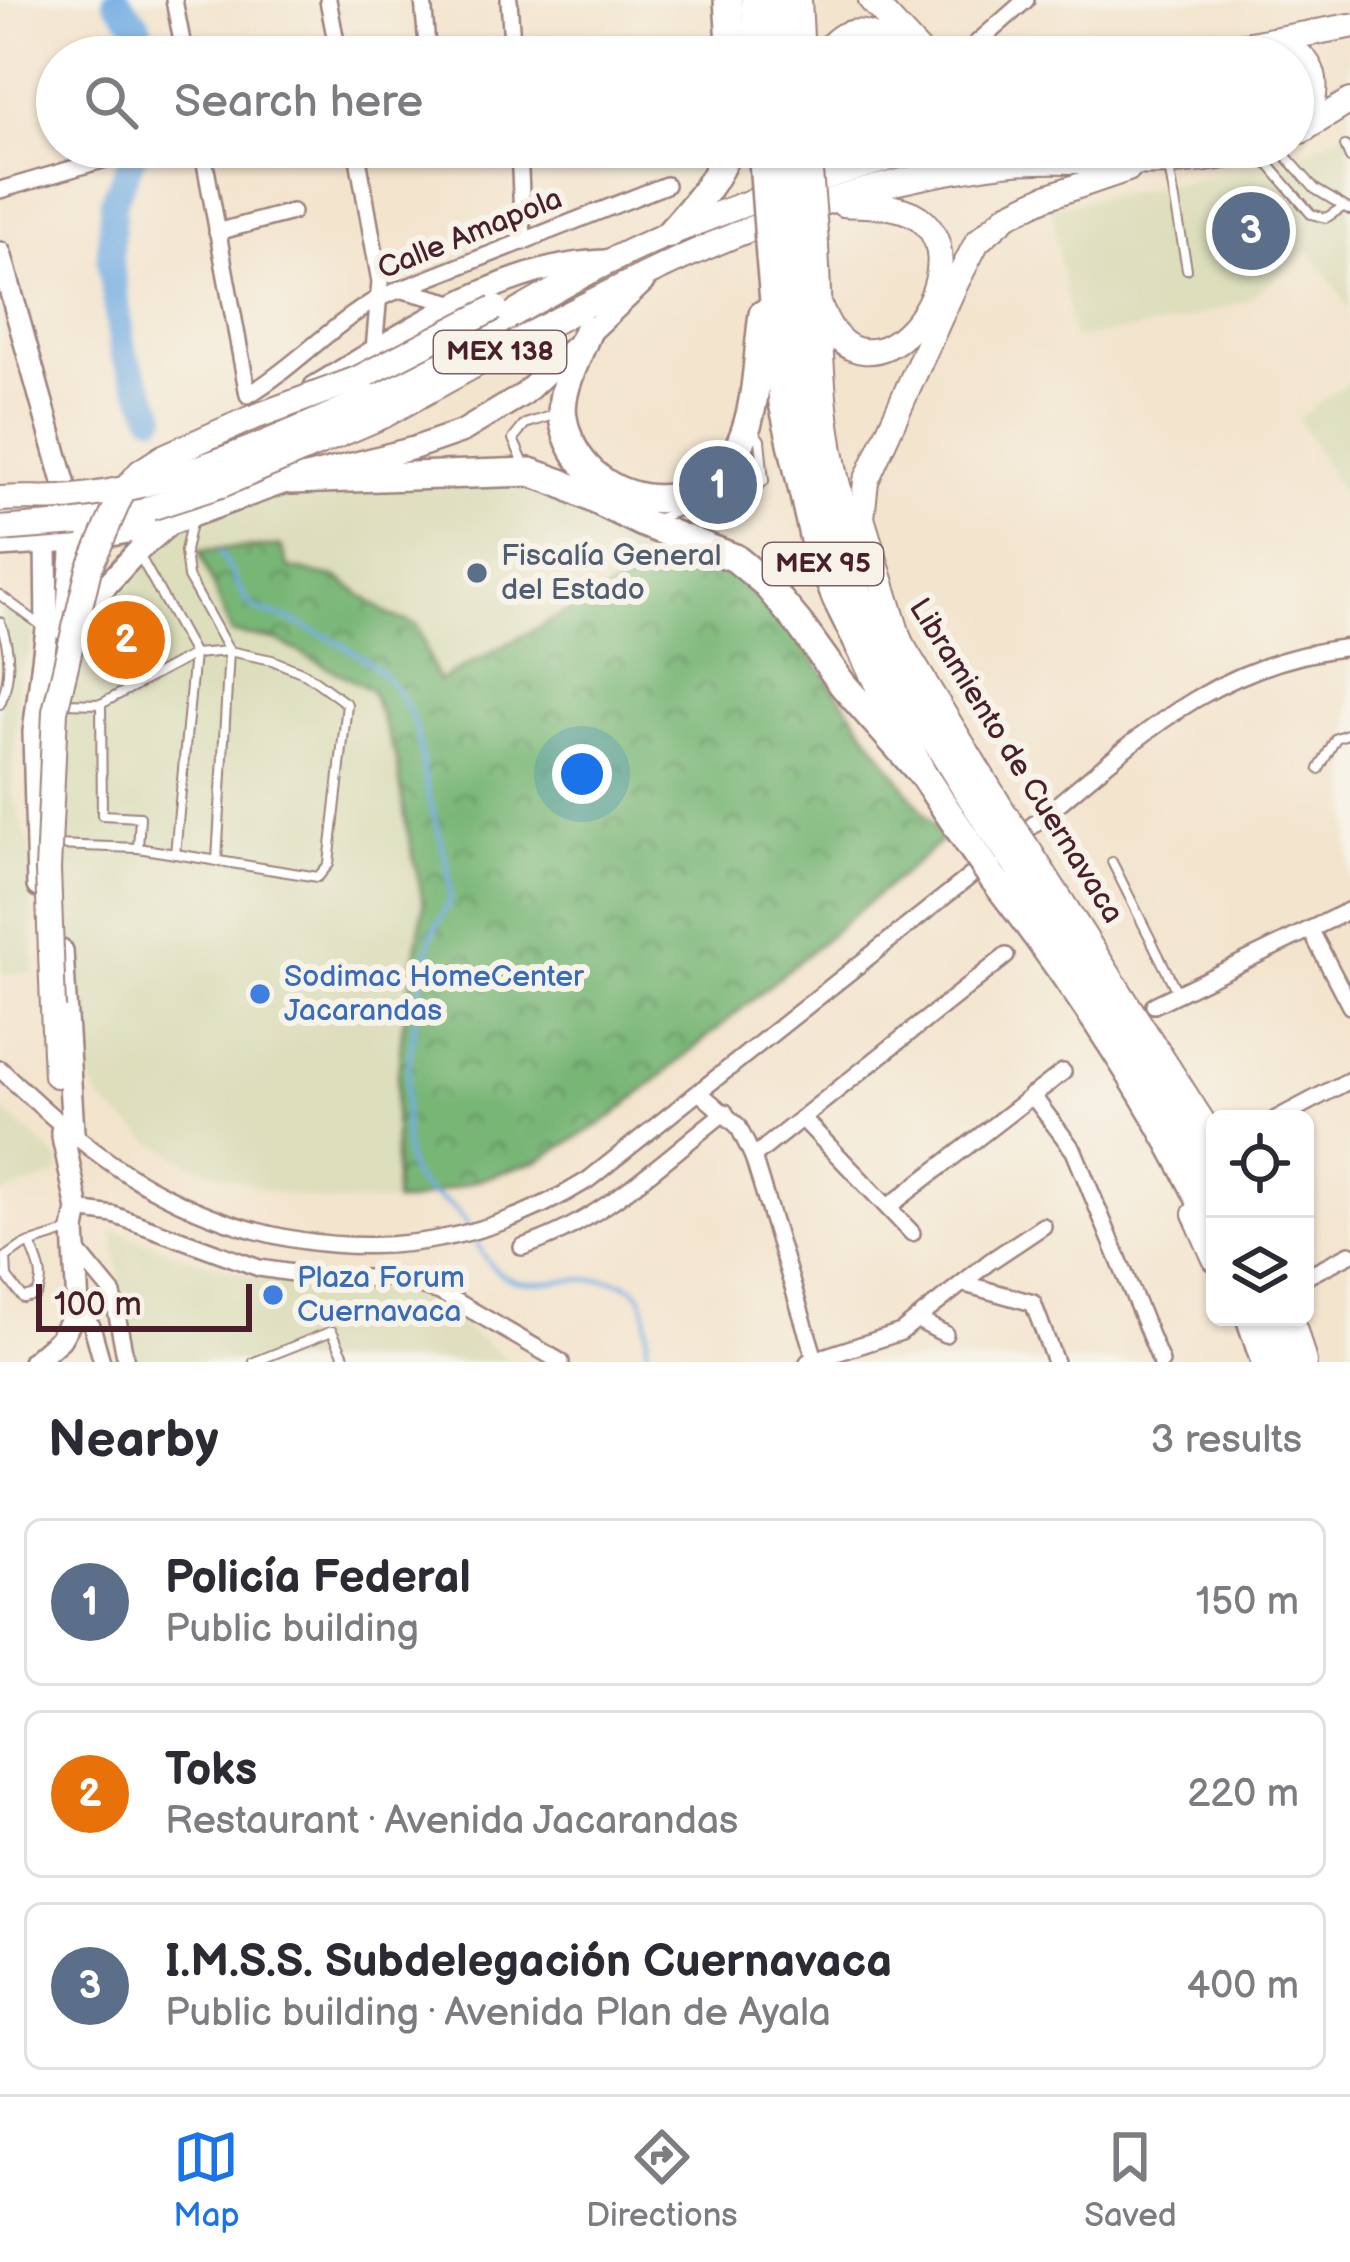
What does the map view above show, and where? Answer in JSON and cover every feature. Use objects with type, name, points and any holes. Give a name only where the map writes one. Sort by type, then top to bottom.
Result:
[{"type":"highway","points":[[728,0],[731,36]]},
{"type":"highway","points":[[754,0],[757,36]]},
{"type":"highway","points":[[776,0],[779,36]]},
{"type":"highway","points":[[668,248],[718,168]]},
{"type":"highway","name":"MEX 95","points":[[769,168],[798,249],[783,403],[814,540],[836,598],[922,775],[988,828]]},
{"type":"highway","name":"MEX 95","points":[[789,168],[805,400],[835,532],[884,653],[988,828],[1166,1091],[1206,1166]]},
{"type":"highway","points":[[588,330],[562,414],[571,445],[605,483],[634,496],[661,501],[688,495],[708,485],[740,446],[798,249]]},
{"type":"highway","points":[[291,480],[530,472],[735,558],[765,583],[843,686],[922,775]]},
{"type":"highway","name":"MEX 95","points":[[1013,864],[1189,1173],[1209,1218]]},
{"type":"highway","points":[[1253,1326],[1265,1362]]},
{"type":"highway","points":[[1276,1326],[1288,1362]]},
{"type":"main road","points":[[800,0],[801,36]]},
{"type":"main road","points":[[871,0],[904,36]]},
{"type":"main road","points":[[1302,36],[1350,26]]},
{"type":"main road","points":[[844,36],[863,32],[881,36]]},
{"type":"main road","points":[[1314,123],[1350,101]]},
{"type":"main road","name":"Libramiento de Cuernavaca","points":[[806,168],[798,249],[819,302],[822,396],[833,468],[863,565],[988,828]]},
{"type":"main road","name":"MEX 138","points":[[0,532],[150,508],[224,484],[383,416],[618,287],[668,248],[849,168]]},
{"type":"main road","name":"MEX 138","points":[[0,495],[65,497],[156,464],[191,448],[253,405],[319,386],[374,350],[460,305],[572,261],[613,261],[974,168]]},
{"type":"main road","points":[[901,645],[862,518],[866,481],[977,242],[1008,214],[1101,168]]},
{"type":"main road","points":[[819,302],[828,326],[841,340],[862,351],[880,351],[899,343],[913,329],[938,277],[940,256],[923,220],[905,210],[829,202]]},
{"type":"main road","name":"MEX 138","points":[[0,546],[169,524],[291,480],[414,448],[486,419],[541,380],[668,248]]},
{"type":"main road","points":[[0,253],[6,299],[65,497],[57,629],[60,703],[45,845],[47,1035],[66,1133]]},
{"type":"main road","points":[[56,1075],[48,854],[55,711],[89,569],[122,493],[140,472],[163,457],[357,379],[613,261]]},
{"type":"main road","name":"MEX 138","points":[[0,495],[75,497],[144,484],[279,437],[372,397],[504,313]]},
{"type":"main road","points":[[253,405],[248,436],[252,458],[268,476],[291,480]]},
{"type":"main road","points":[[65,497],[139,482],[170,470],[191,448]]},
{"type":"main road","points":[[34,1362],[60,1339],[78,1308],[76,1229],[34,738],[57,629],[169,524]]},
{"type":"main road","points":[[0,532],[60,536],[120,570]]},
{"type":"main road","points":[[34,738],[57,740]]},
{"type":"main road","name":"Libramiento de Cuernavaca","points":[[1013,864],[1206,1130]]},
{"type":"main road","name":"MEX 95","points":[[1013,864],[1018,923],[1142,1112],[1206,1239]]},
{"type":"main road","points":[[1241,1326],[1253,1362]]},
{"type":"main road","points":[[1294,1326],[1304,1362]]},
{"type":"street","points":[[174,0],[181,36]]},
{"type":"street","points":[[328,0],[335,36]]},
{"type":"street","points":[[423,0],[426,36]]},
{"type":"street","points":[[509,0],[512,36]]},
{"type":"street","points":[[985,36],[1026,0]]},
{"type":"street","points":[[0,190],[77,168]]},
{"type":"street","points":[[206,168],[253,405]]},
{"type":"street","points":[[359,168],[379,290],[374,350]]},
{"type":"street","points":[[520,168],[523,242]]},
{"type":"street","name":"Calle Amapola","points":[[253,405],[276,379],[379,290],[398,289],[665,185]]},
{"type":"street","points":[[217,232],[292,212]]},
{"type":"street","points":[[398,289],[460,305]]},
{"type":"street","points":[[0,1070],[66,1133],[147,1186],[229,1224],[325,1245],[367,1248],[447,1239],[477,1230],[553,1202],[588,1180],[1179,707],[1267,662],[1350,647]]},
{"type":"street","points":[[1154,1005],[1350,910]]},
{"type":"street","points":[[1310,928],[1350,1006]]},
{"type":"street","points":[[753,1157],[1006,956]]},
{"type":"street","points":[[889,1207],[1063,1072]]},
{"type":"street","points":[[1294,1110],[1350,1081]]},
{"type":"street","points":[[700,1093],[738,1126],[753,1157],[813,1361],[901,1331],[1043,1226]]},
{"type":"street","points":[[1032,1095],[1074,1151],[1161,1362]]},
{"type":"street","points":[[522,1247],[545,1240],[597,1210],[725,1112]]},
{"type":"street","points":[[802,1118],[913,1233]]},
{"type":"street","points":[[126,1362],[113,1294],[76,1229],[114,1215],[259,1268],[327,1278],[392,1278],[440,1292],[561,1362]]},
{"type":"street","points":[[1314,1272],[1350,1254]]},
{"type":"street","points":[[964,1284],[1033,1304],[1055,1362]]},
{"type":"street","points":[[78,1308],[92,1326],[102,1362]]},
{"type":"street","points":[[918,1320],[945,1334]]},
{"type":"lane","points":[[1345,146],[1350,158]]},
{"type":"lane","points":[[1170,168],[1187,269]]},
{"type":"lane","points":[[1279,168],[1311,214],[1326,218],[1347,208]]},
{"type":"lane","points":[[1289,168],[1347,208]]},
{"type":"lane","points":[[530,472],[516,453],[513,439],[525,424],[562,414]]},
{"type":"lane","points":[[643,523],[678,511],[720,518],[764,482],[760,440],[748,422]]},
{"type":"lane","points":[[193,516],[184,551],[188,577],[229,651],[217,861]]},
{"type":"lane","points":[[137,552],[194,654],[175,854]]},
{"type":"lane","points":[[0,595],[57,629]]},
{"type":"lane","points":[[0,622],[10,656],[10,676],[0,704]]},
{"type":"lane","points":[[45,845],[138,848],[319,878],[329,864],[347,704],[306,674],[272,659],[229,651],[194,654],[101,704],[60,703]]},
{"type":"lane","points":[[101,704],[102,815],[140,817],[138,848]]},
{"type":"lane","points":[[1318,770],[1336,739],[1350,733]]},
{"type":"lane","points":[[1112,862],[1178,994]]},
{"type":"lane","points":[[31,1243],[41,1288],[23,1298],[7,1277],[5,1257],[31,1243],[76,1229]]},
{"type":"lane","points":[[254,1362],[332,1331],[346,1360]]},
{"type":"shaded area","points":[[1350,129],[1350,309],[1310,251],[1245,302],[1170,324],[1073,339],[1051,207],[1254,168],[1314,168],[1314,147]]},
{"type":"shaded area","points":[[1350,381],[1350,508],[1298,418]]},
{"type":"shaded area","points":[[506,467],[688,548],[437,681],[417,625],[389,615],[338,578],[288,568],[232,633],[276,640],[371,690],[397,760],[424,905],[402,1031],[395,1111],[395,1202],[330,1202],[264,1190],[191,1164],[150,1141],[100,1100],[89,1076],[68,925],[62,785],[79,616],[142,542],[251,493]]},
{"type":"shaded area","points":[[0,597],[16,609],[33,633],[30,654],[20,672],[11,792],[30,847],[34,973],[0,973]]},
{"type":"shaded area","points":[[0,1108],[60,1161],[59,1174],[0,1195]]},
{"type":"shaded area","name":"Plaza Forum Cuernavaca","points":[[112,1229],[257,1278],[328,1289],[412,1288],[511,1362],[134,1362]]},
{"type":"green space","points":[[281,546],[289,568],[338,578],[389,615],[417,625],[438,681],[688,548],[728,569],[785,619],[943,840],[612,1117],[538,1161],[409,1202],[395,1202],[395,1111],[402,1031],[424,905],[397,760],[371,690],[276,640],[232,633],[199,550]]},
{"type":"waterway","points":[[116,0],[141,36]]},
{"type":"waterway","points":[[128,168],[113,202],[110,260],[123,353],[154,414]]},
{"type":"waterway","points":[[221,553],[253,607],[307,627],[364,659],[394,687],[415,726],[450,895],[432,936],[410,1060],[405,1132],[414,1178],[457,1211],[486,1259],[502,1275],[528,1282],[608,1280],[638,1292],[646,1314],[647,1362]]},
{"type":"place","name":"I.M.S.S. Subdelegación Cuernavaca","points":[[1251,231]]},
{"type":"place","name":"Policía Federal","points":[[718,485]]},
{"type":"place","name":"Fiscalía General del Estado","points":[[477,573]]},
{"type":"place","name":"Toks","points":[[126,640]]},
{"type":"place","name":"Sodimac HomeCenter Jacarandas","points":[[260,994]]},
{"type":"place","name":"Plaza Forum Cuernavaca","points":[[273,1295]]}]
